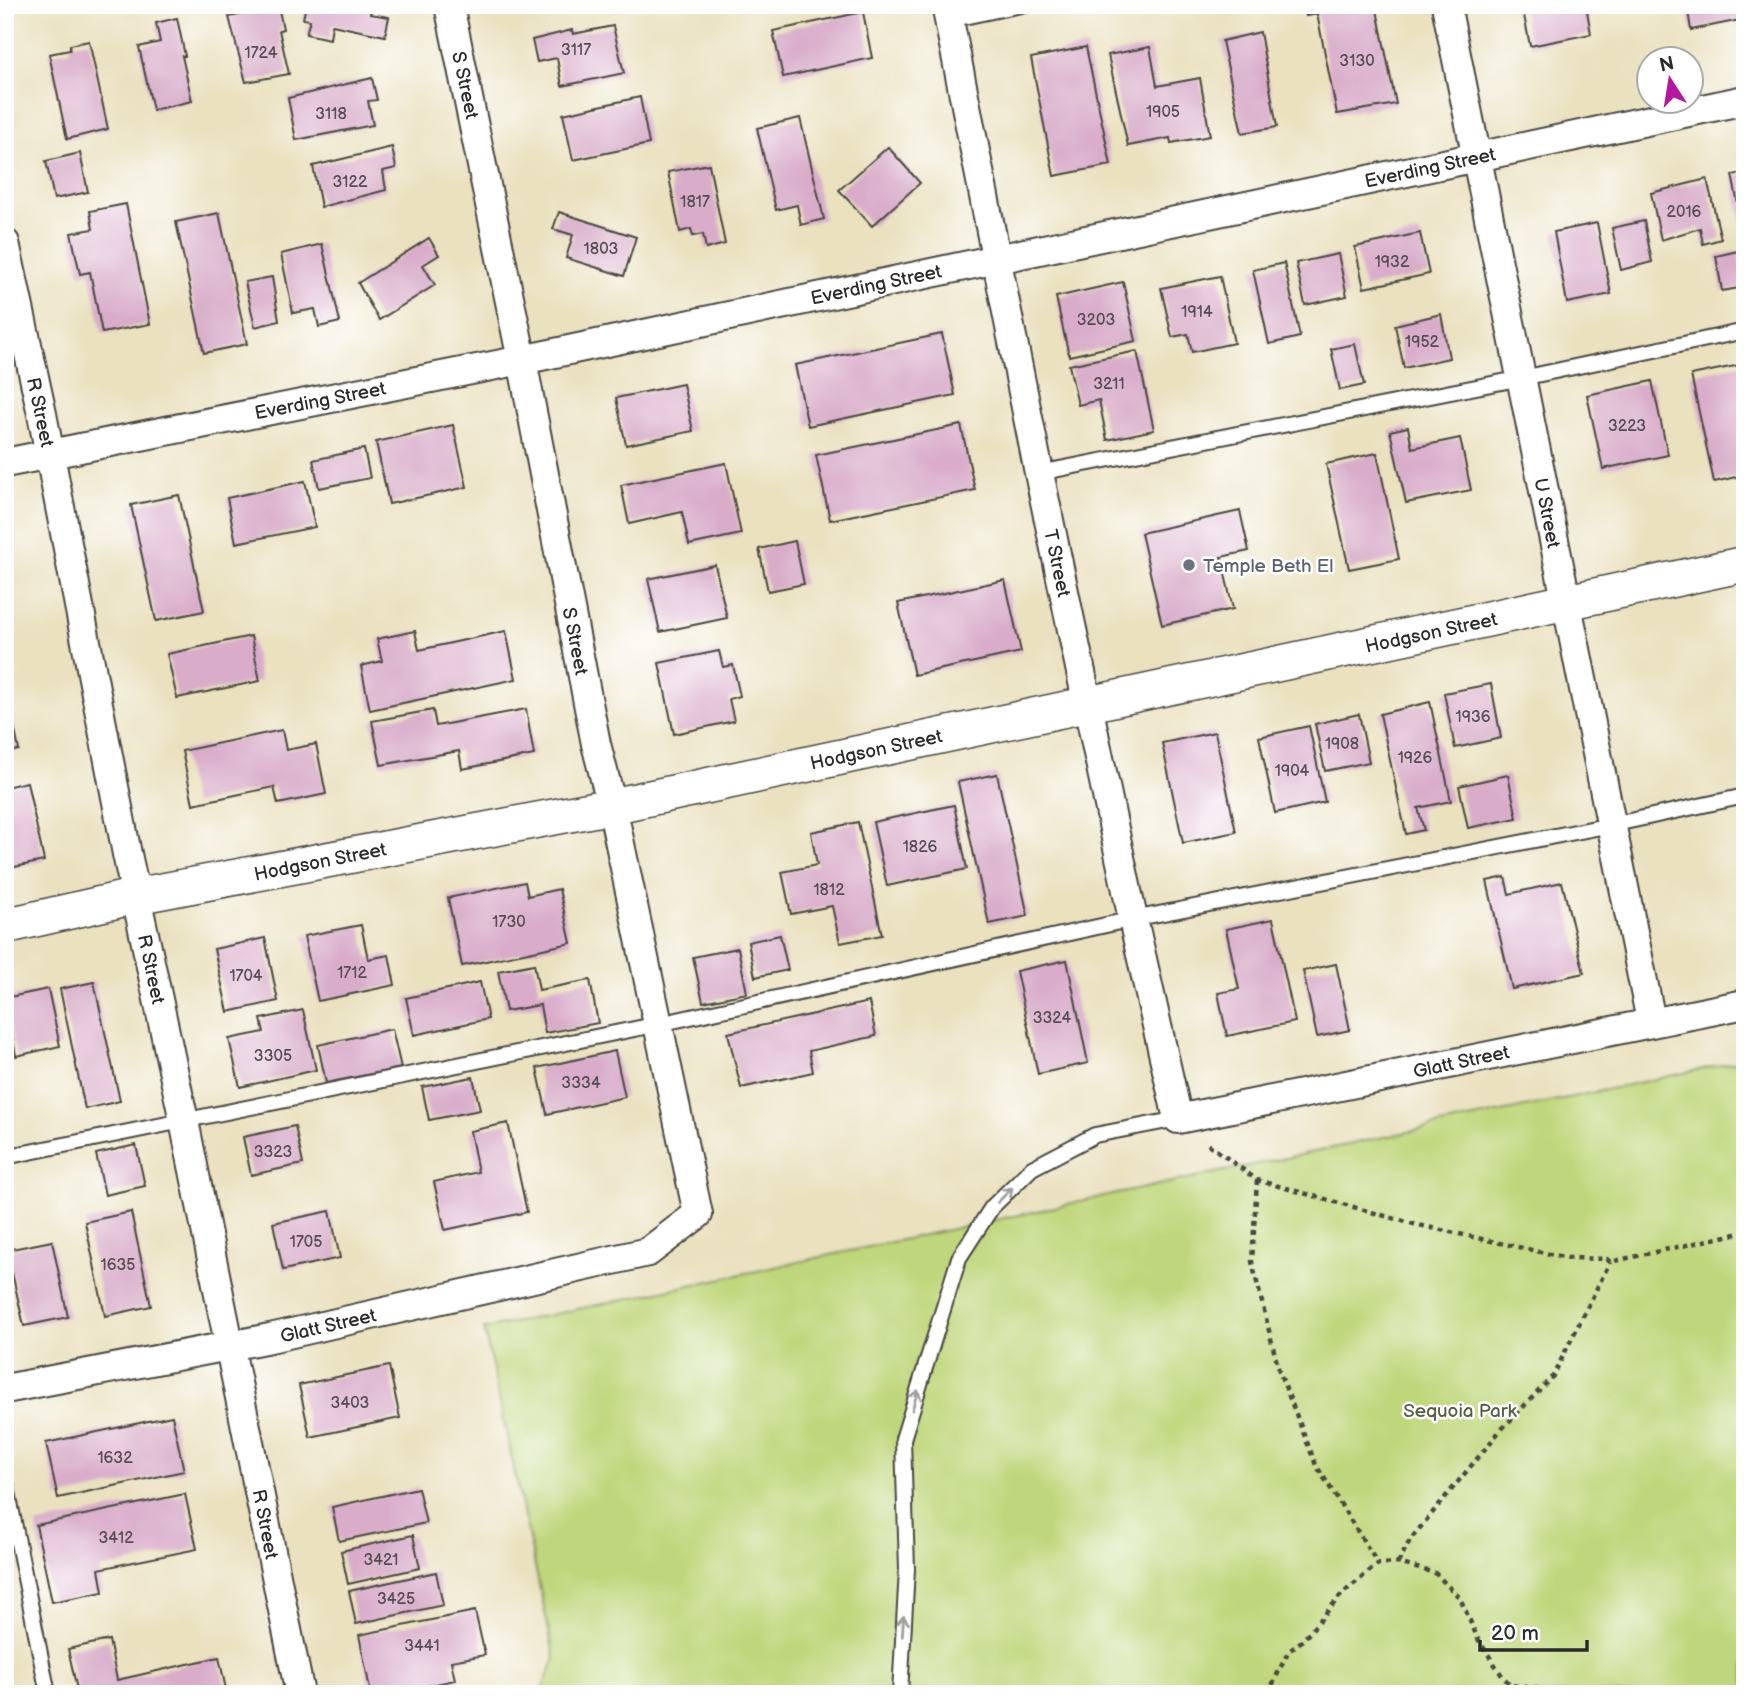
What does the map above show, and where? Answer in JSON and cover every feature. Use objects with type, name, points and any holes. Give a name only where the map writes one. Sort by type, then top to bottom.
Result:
[{"type":"street","name":"S Street","points":[[449,5],[522,360],[596,744],[612,806],[698,1214],[648,1252]]},
{"type":"street","name":"U Street","points":[[1446,5],[1651,1021]]},
{"type":"street","name":"T Street","points":[[948,13],[1039,473],[1132,919],[1178,1119]]},
{"type":"street","name":"Everding Street","points":[[5,463],[522,360],[1745,100]]},
{"type":"street","name":"R Street","points":[[5,243],[50,453],[136,896],[300,1694]]},
{"type":"street","name":"Hodgson Street","points":[[5,926],[136,896],[612,806],[1745,564]]},
{"type":"street","name":"Glatt Street","points":[[1178,1119],[1745,1004]]},
{"type":"street","name":"Glatt Street","points":[[5,1389],[297,1332],[648,1252]]},
{"type":"lane","points":[[948,13],[1021,5]]},
{"type":"lane","points":[[1039,473],[1522,378],[1745,331]]},
{"type":"lane","points":[[5,1157],[659,1024],[1132,919],[1745,796]]},
{"type":"lane","points":[[900,1694],[907,1569],[903,1439],[959,1258],[992,1207],[1032,1168],[1095,1135],[1178,1119]]},
{"type":"lane","points":[[5,1477],[48,1694]]},
{"type":"path","points":[[1178,1119],[1219,1154],[1257,1181],[1414,1224],[1568,1258],[1607,1259],[1610,1262],[1745,1232]]},
{"type":"path","points":[[1257,1181],[1252,1262],[1279,1371],[1316,1465],[1378,1564]]},
{"type":"path","points":[[1398,1563],[1410,1540],[1499,1432],[1553,1376],[1610,1262]]},
{"type":"path","points":[[1268,1694],[1288,1652],[1303,1640],[1342,1594],[1378,1564],[1398,1563],[1435,1573],[1460,1598],[1478,1639],[1511,1685],[1550,1690],[1558,1694]]},
{"type":"path","points":[[1740,1694],[1745,1684]]},
{"type":"green space","name":"Sequoia Park","points":[[1745,1060],[1745,1694],[540,1694],[555,1659],[484,1329]]},
{"type":"building","points":[[252,5],[278,5],[283,29],[279,30],[289,74],[246,82],[229,17],[254,12]]},
{"type":"building","points":[[306,5],[372,5],[370,14],[389,17],[385,36],[332,25],[330,39],[306,34],[310,20],[303,19]]},
{"type":"building","points":[[1303,5],[1376,5],[1396,104],[1337,114],[1317,14],[1306,16]]},
{"type":"building","points":[[1522,5],[1586,5],[1591,34],[1530,46]]},
{"type":"building","points":[[1687,5],[1745,5],[1745,19],[1691,30]]},
{"type":"building","points":[[863,12],[872,58],[783,77],[773,31]]},
{"type":"building","points":[[177,18],[192,101],[153,110],[139,47],[160,42],[156,23]]},
{"type":"building","points":[[613,26],[624,73],[562,86],[557,58],[537,62],[532,40],[572,30],[573,34]]},
{"type":"building","points":[[1260,32],[1277,127],[1242,133],[1222,41]]},
{"type":"building","points":[[89,41],[108,129],[67,139],[49,54],[70,50],[70,45]]},
{"type":"building","points":[[1086,47],[1111,165],[1054,176],[1031,58]]},
{"type":"building","points":[[1150,47],[1157,86],[1200,78],[1210,136],[1171,143],[1170,138],[1128,146],[1108,55]]},
{"type":"building","points":[[372,78],[377,100],[368,101],[373,125],[296,140],[288,98]]},
{"type":"building","points":[[640,97],[649,144],[573,160],[563,114]]},
{"type":"building","points":[[800,118],[824,219],[801,225],[797,205],[776,210],[757,128]]},
{"type":"building","points":[[392,147],[396,168],[383,171],[386,190],[321,207],[313,166]]},
{"type":"building","points":[[888,147],[920,183],[872,226],[839,190]]},
{"type":"building","points":[[80,153],[88,192],[54,199],[46,161]]},
{"type":"building","points":[[709,164],[725,244],[706,249],[703,234],[693,236],[691,229],[680,232],[668,172]]},
{"type":"building","points":[[1745,173],[1745,232],[1744,232],[1732,175]]},
{"type":"building","points":[[1707,179],[1721,239],[1703,244],[1700,228],[1661,240],[1651,193]]},
{"type":"building","points":[[126,204],[150,324],[102,333],[90,272],[80,274],[71,233],[93,229],[90,211]]},
{"type":"building","points":[[559,212],[636,237],[624,276],[566,258],[573,235],[553,229]]},
{"type":"building","points":[[219,213],[247,344],[204,353],[176,222]]},
{"type":"building","points":[[1644,221],[1652,262],[1621,270],[1612,228]]},
{"type":"building","points":[[1597,223],[1611,294],[1567,303],[1554,232]]},
{"type":"building","points":[[1420,233],[1429,274],[1364,288],[1355,247]]},
{"type":"building","points":[[429,238],[439,255],[423,265],[435,285],[379,320],[358,283]]},
{"type":"building","points":[[322,244],[340,322],[319,327],[315,309],[293,313],[281,254]]},
{"type":"building","points":[[1738,251],[1745,287],[1722,291],[1716,256]]},
{"type":"building","points":[[1338,254],[1347,296],[1305,305],[1296,263]]},
{"type":"building","points":[[1284,263],[1300,337],[1269,344],[1253,270]]},
{"type":"building","points":[[1220,276],[1234,343],[1192,352],[1188,334],[1172,337],[1161,288]]},
{"type":"building","points":[[272,277],[279,321],[255,327],[245,282]]},
{"type":"building","points":[[1123,282],[1136,341],[1069,356],[1056,297]]},
{"type":"building","points":[[1441,314],[1449,358],[1404,368],[1395,325]]},
{"type":"building","points":[[942,334],[955,395],[808,426],[795,365]]},
{"type":"building","points":[[1355,344],[1364,385],[1340,390],[1331,349]]},
{"type":"building","points":[[1137,351],[1154,430],[1107,440],[1099,400],[1078,405],[1069,365]]},
{"type":"building","points":[[1745,364],[1745,475],[1714,482],[1691,375]]},
{"type":"building","points":[[1652,381],[1668,455],[1603,469],[1587,395]]},
{"type":"building","points":[[683,384],[693,431],[626,445],[616,398]]},
{"type":"building","points":[[453,425],[467,487],[389,504],[376,442]]},
{"type":"building","points":[[961,425],[975,490],[830,520],[816,455]]},
{"type":"building","points":[[1408,427],[1412,448],[1460,438],[1471,490],[1406,503],[1390,431]]},
{"type":"building","points":[[364,449],[370,478],[319,488],[313,460]]},
{"type":"building","points":[[1377,453],[1399,559],[1349,569],[1326,464]]},
{"type":"building","points":[[726,463],[741,534],[689,545],[682,512],[629,524],[621,485]]},
{"type":"building","points":[[305,481],[315,527],[236,543],[227,498]]},
{"type":"building","points":[[179,495],[204,611],[156,621],[131,505]]},
{"type":"building","points":[[1240,511],[1249,551],[1221,557],[1233,609],[1162,625],[1141,533]]},
{"type":"building","points":[[795,541],[804,584],[768,591],[759,549]]},
{"type":"building","points":[[715,565],[727,618],[660,632],[648,579]]},
{"type":"building","points":[[1005,580],[1021,652],[914,675],[898,603]]},
{"type":"building","points":[[415,631],[419,650],[506,631],[516,679],[370,710],[361,666],[382,661],[377,639]]},
{"type":"building","points":[[251,636],[260,681],[177,698],[167,654]]},
{"type":"building","points":[[719,651],[723,667],[733,665],[740,696],[729,699],[734,721],[674,734],[659,663]]},
{"type":"building","points":[[1491,684],[1501,738],[1455,748],[1444,693]]},
{"type":"building","points":[[1430,702],[1451,801],[1418,808],[1424,830],[1406,834],[1380,714]]},
{"type":"building","points":[[9,703],[19,750],[5,753],[5,704]]},
{"type":"building","points":[[526,709],[534,755],[462,769],[459,751],[381,765],[372,721],[433,710],[436,726]]},
{"type":"building","points":[[1359,714],[1369,762],[1325,771],[1315,724]]},
{"type":"building","points":[[1309,726],[1325,802],[1275,813],[1259,737]]},
{"type":"building","points":[[282,730],[286,750],[316,744],[326,794],[278,804],[274,787],[193,804],[182,751]]},
{"type":"building","points":[[1215,732],[1236,832],[1183,843],[1162,743]]},
{"type":"building","points":[[997,774],[1028,916],[989,924],[958,782]]},
{"type":"building","points":[[1508,775],[1517,818],[1468,828],[1459,786]]},
{"type":"building","points":[[27,782],[44,861],[5,869],[5,787]]},
{"type":"building","points":[[954,805],[967,869],[887,886],[873,822]]},
{"type":"building","points":[[858,822],[882,935],[840,943],[832,906],[791,914],[782,872],[817,865],[811,832]]},
{"type":"building","points":[[1505,877],[1509,894],[1562,882],[1584,973],[1512,989],[1487,881]]},
{"type":"building","points":[[525,882],[528,896],[559,889],[571,943],[462,966],[448,898]]},
{"type":"building","points":[[1273,919],[1295,1022],[1227,1036],[1218,993],[1239,989],[1226,929]]},
{"type":"building","points":[[361,925],[368,959],[389,955],[395,985],[318,1001],[304,936]]},
{"type":"building","points":[[780,935],[788,970],[755,977],[748,942]]},
{"type":"building","points":[[265,938],[278,1001],[228,1012],[214,949]]},
{"type":"building","points":[[738,948],[747,993],[703,1002],[693,957]]},
{"type":"building","points":[[1067,960],[1088,1063],[1038,1074],[1016,971]]},
{"type":"building","points":[[534,964],[539,990],[590,980],[598,1023],[545,1033],[540,1005],[506,1011],[498,971]]},
{"type":"building","points":[[1336,964],[1350,1030],[1317,1037],[1303,971]]},
{"type":"building","points":[[94,982],[120,1101],[85,1109],[60,989]]},
{"type":"building","points":[[480,982],[488,1019],[414,1035],[406,998]]},
{"type":"building","points":[[48,989],[60,1046],[16,1056],[5,998]]},
{"type":"building","points":[[869,1002],[876,1036],[809,1051],[813,1072],[741,1088],[728,1033]]},
{"type":"building","points":[[303,1010],[316,1070],[240,1087],[229,1039],[264,1032],[261,1019]]},
{"type":"building","points":[[392,1029],[401,1068],[326,1083],[318,1045]]},
{"type":"building","points":[[615,1051],[625,1097],[547,1114],[537,1068]]},
{"type":"building","points":[[473,1077],[480,1110],[429,1120],[422,1087]]},
{"type":"building","points":[[508,1123],[527,1212],[445,1230],[434,1182],[478,1172],[470,1131]]},
{"type":"building","points":[[295,1126],[303,1164],[251,1175],[243,1137]]},
{"type":"building","points":[[136,1145],[145,1186],[105,1195],[96,1154]]},
{"type":"building","points":[[330,1211],[340,1258],[283,1270],[273,1223]]},
{"type":"building","points":[[131,1212],[151,1306],[105,1316],[85,1222]]},
{"type":"building","points":[[52,1241],[68,1317],[24,1326],[7,1250]]},
{"type":"building","points":[[389,1366],[400,1418],[310,1437],[299,1385]]},
{"type":"building","points":[[172,1416],[184,1471],[58,1498],[46,1443]]},
{"type":"building","points":[[418,1488],[426,1523],[339,1541],[332,1507]]},
{"type":"building","points":[[185,1494],[197,1549],[99,1569],[103,1592],[52,1602],[36,1525]]},
{"type":"building","points":[[413,1535],[420,1568],[348,1584],[341,1551]]},
{"type":"building","points":[[436,1572],[443,1605],[356,1624],[349,1591]]},
{"type":"building","points":[[475,1611],[485,1655],[451,1661],[455,1680],[390,1694],[371,1694],[359,1635]]},
{"type":"building","points":[[109,1640],[117,1680],[219,1657],[227,1694],[78,1694],[68,1649]]},
{"type":"place","name":"Temple Beth El","points":[[1189,565]]}]
